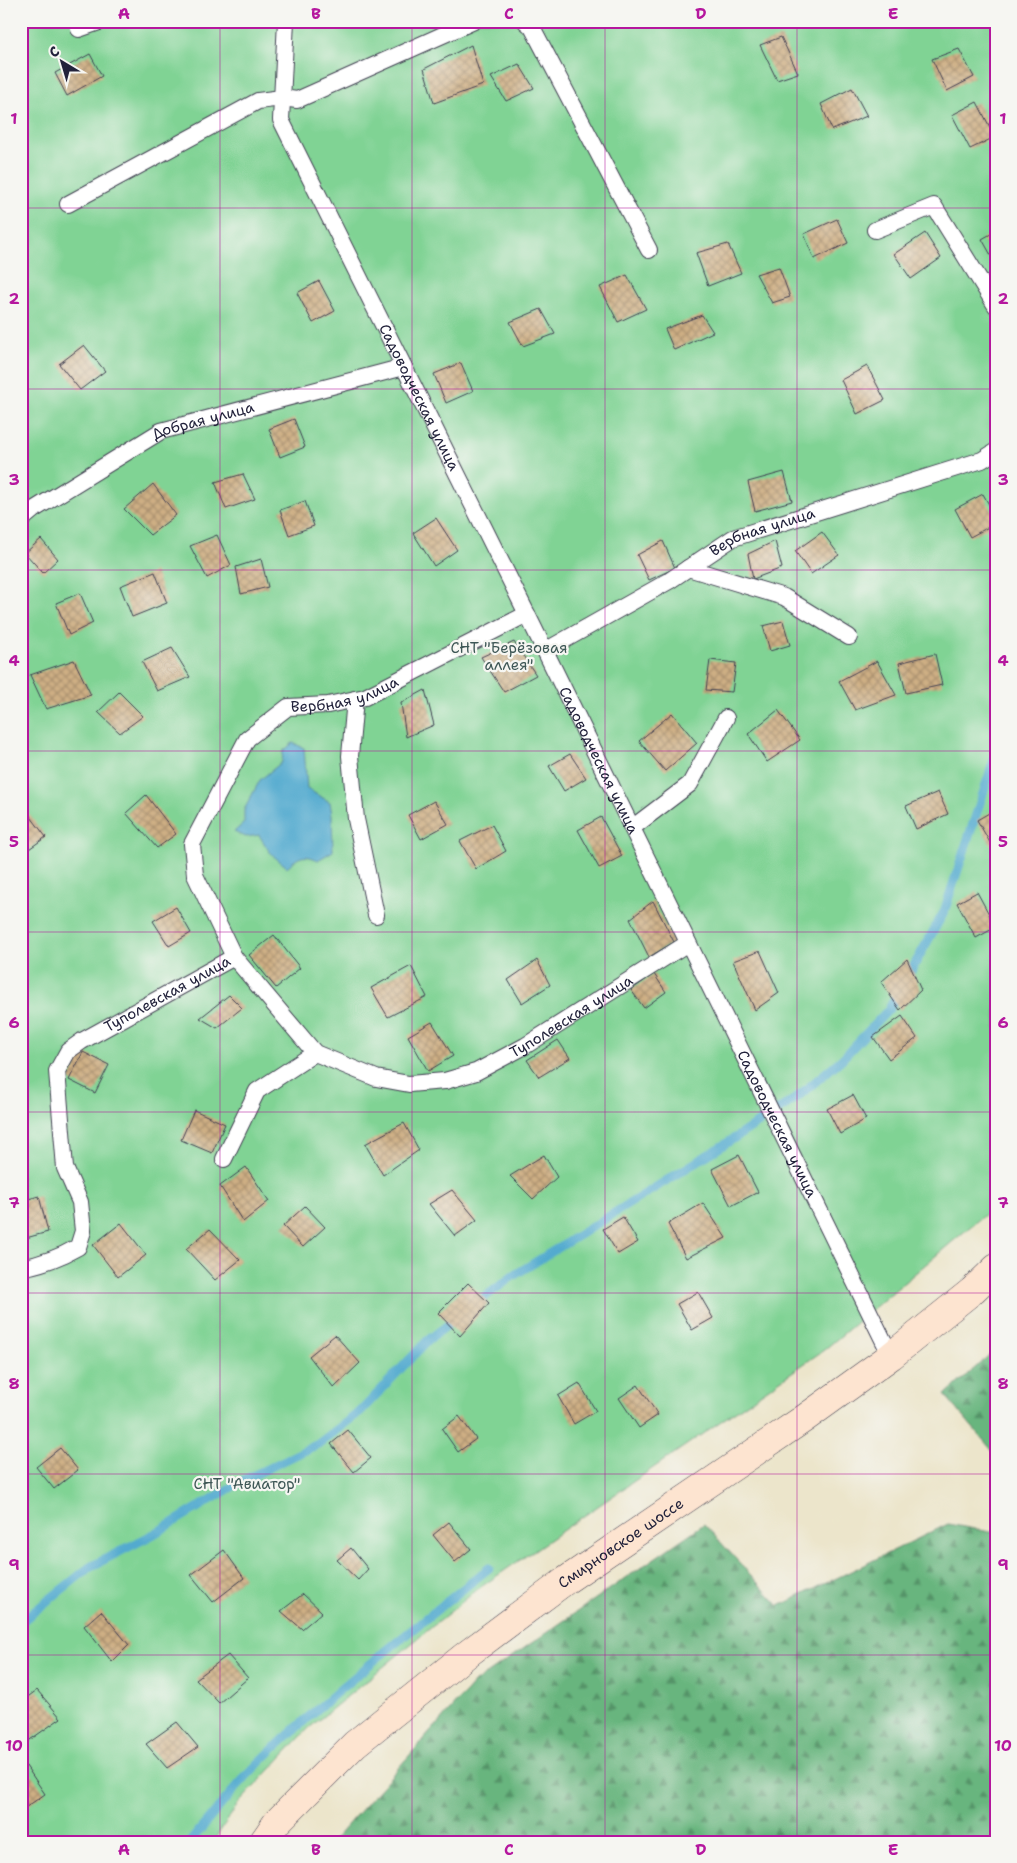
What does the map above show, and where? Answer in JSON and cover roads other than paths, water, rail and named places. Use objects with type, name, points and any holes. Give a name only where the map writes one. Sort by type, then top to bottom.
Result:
[{"type":"main road","name":"Смирновское шоссе","points":[[263,1842],[276,1822],[355,1744],[466,1655],[565,1581],[805,1418],[891,1356],[972,1291],[996,1268]]},
{"type":"lane","points":[[80,29],[102,21]]},
{"type":"lane","name":"Садоводческая улица","points":[[286,21],[281,120],[527,614],[891,1356]]},
{"type":"lane","points":[[68,204],[258,101],[282,98],[297,100],[474,21]]},
{"type":"lane","points":[[525,21],[532,27],[649,250]]},
{"type":"lane","points":[[875,230],[934,206],[996,306]]},
{"type":"lane","name":"Добрая улица","points":[[21,520],[33,510],[161,431],[404,367]]},
{"type":"lane","name":"Вербная улица","points":[[545,651],[669,581],[733,538],[991,457]]},
{"type":"lane","points":[[688,568],[784,596],[849,637]]},
{"type":"lane","name":"Вербная улица","points":[[234,957],[194,875],[192,844],[247,739],[288,707],[328,705],[365,697],[527,614]]},
{"type":"lane","points":[[355,699],[350,756],[356,819],[376,915]]},
{"type":"lane","points":[[632,828],[690,784],[726,718]]},
{"type":"lane","name":"Туполевская улица","points":[[21,1268],[62,1257],[78,1247],[83,1231],[80,1202],[65,1168],[57,1071],[68,1051],[82,1041],[234,957],[315,1053],[376,1078],[409,1084],[445,1081],[476,1072],[525,1046],[688,943]]},
{"type":"lane","points":[[224,1159],[257,1091],[315,1053]]},
{"type":"water","points":[[293,743],[304,748],[307,789],[330,802],[333,851],[318,860],[301,857],[287,867],[271,854],[259,835],[246,837],[234,832],[244,823],[244,810],[260,780],[282,762],[283,751]]},
{"type":"waterway","points":[[906,980],[944,912],[996,754]]},
{"type":"waterway","points":[[474,1305],[513,1276],[795,1099],[842,1059],[889,1009],[899,991]]},
{"type":"waterway","points":[[21,1622],[90,1567],[154,1534],[242,1481],[318,1444],[361,1411],[427,1341],[458,1317]]},
{"type":"waterway","points":[[190,1842],[246,1777],[307,1718],[410,1631],[489,1568]]},
{"type":"park label","name":"СНТ \"Берёзовая аллея\"","points":[[509,656]]},
{"type":"park label","name":"СНТ \"Авиатор\"","points":[[247,1484]]}]
